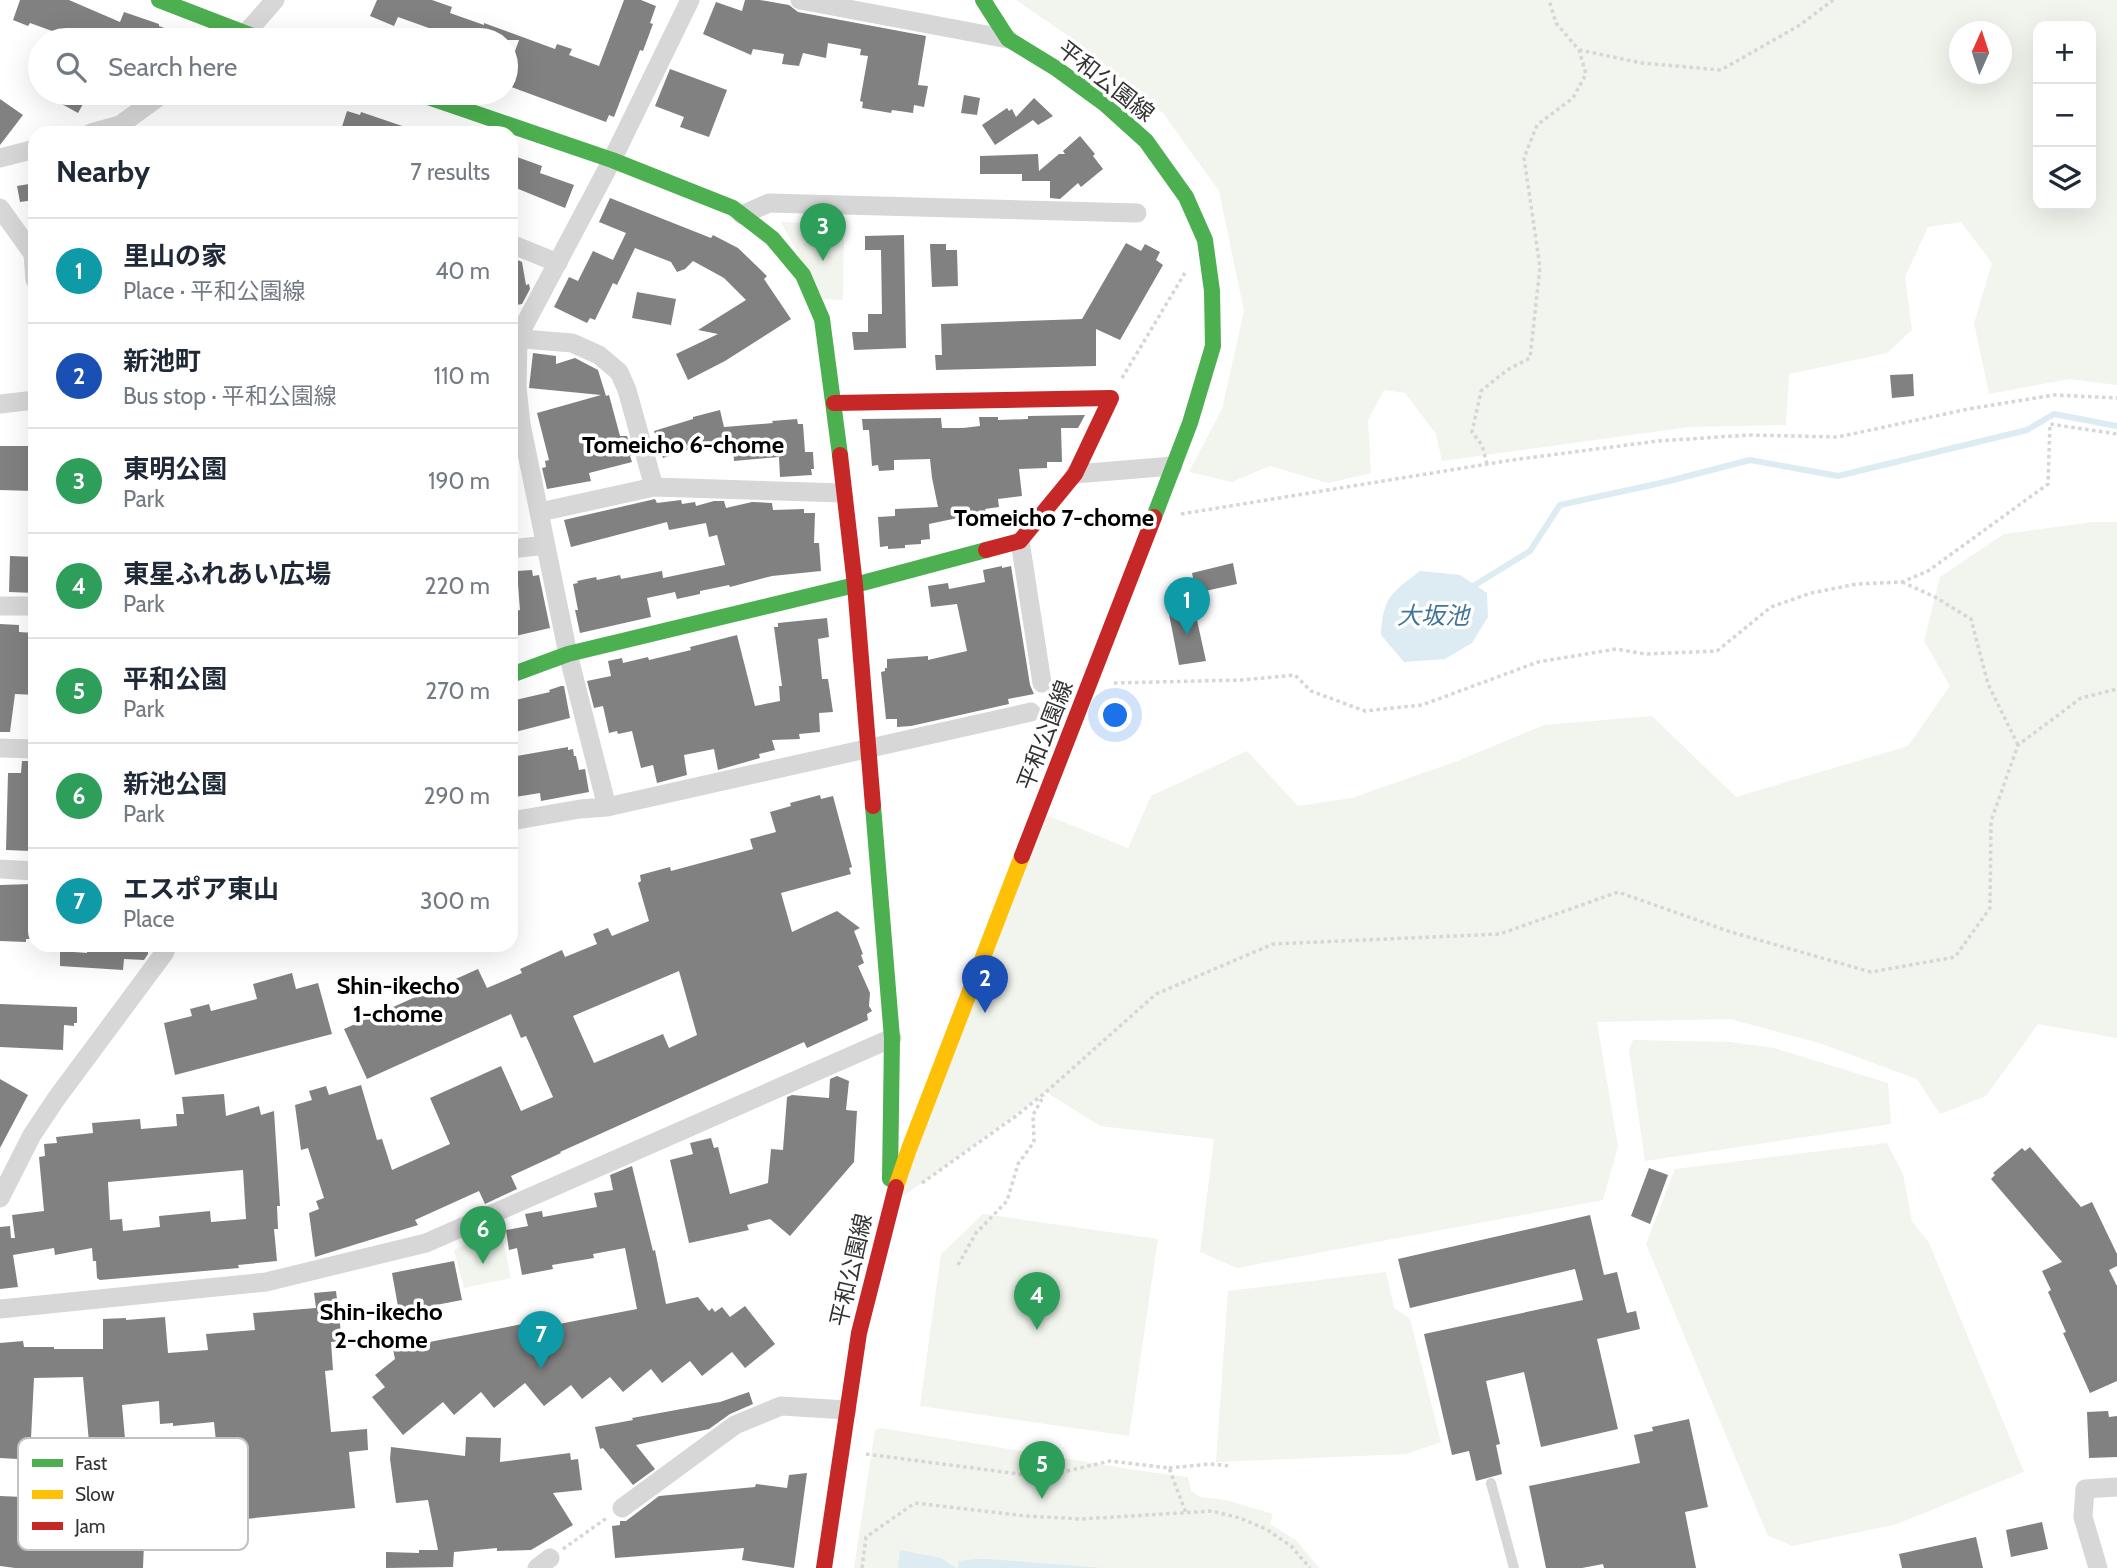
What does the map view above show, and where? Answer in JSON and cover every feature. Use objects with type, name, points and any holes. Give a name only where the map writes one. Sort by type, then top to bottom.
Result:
[{"type":"street","points":[[159,0],[225,28]]},
{"type":"street","points":[[255,28],[275,0]]},
{"type":"street","points":[[518,330],[558,263],[612,160],[690,0]]},
{"type":"street","points":[[800,0],[1008,38]]},
{"type":"street","name":"平和公園線","points":[[824,1568],[859,1333],[890,1206],[909,1149],[1190,423],[1213,346],[1212,291],[1205,240],[1186,197],[1146,141],[1105,104],[1008,38],[983,0]]},
{"type":"street","points":[[116,126],[148,105]]},
{"type":"street","points":[[451,105],[513,126]]},
{"type":"street","points":[[518,128],[612,160],[733,208],[772,238],[803,275],[822,318],[855,585],[892,1038],[890,1206]]},
{"type":"street","points":[[0,158],[28,151]]},
{"type":"street","points":[[742,215],[769,203],[1137,213]]},
{"type":"street","points":[[0,208],[28,246]]},
{"type":"street","points":[[518,247],[558,263]]},
{"type":"street","points":[[518,337],[572,343],[599,355],[619,372],[627,390],[654,487]]},
{"type":"street","points":[[518,396],[521,424],[568,654],[607,807]]},
{"type":"street","points":[[518,672],[568,654],[855,585],[1020,541],[1075,474],[1111,398],[834,403]]},
{"type":"street","points":[[0,404],[28,401]]},
{"type":"street","points":[[1075,474],[1173,466]]},
{"type":"street","points":[[540,512],[654,487],[843,493]]},
{"type":"street","points":[[1020,541],[1042,682]]},
{"type":"street","points":[[518,548],[547,545]]},
{"type":"street","points":[[0,606],[28,606]]},
{"type":"street","points":[[518,820],[607,807],[1031,712]]},
{"type":"street","points":[[0,748],[28,749]]},
{"type":"street","points":[[0,869],[28,871]]},
{"type":"street","points":[[0,1198],[32,1135],[56,1099],[164,952]]},
{"type":"street","points":[[0,1309],[266,1282],[426,1243],[892,1038]]},
{"type":"street","points":[[622,1508],[747,1420],[781,1406],[847,1410]]},
{"type":"street","points":[[2098,1568],[2083,1517],[2085,1489],[2117,1487]]},
{"type":"lane","points":[[1491,1483],[1514,1568]]},
{"type":"path","points":[[1488,464],[1482,445],[1472,432],[1480,391],[1507,370],[1530,358],[1540,267],[1524,158],[1537,125],[1573,98],[1586,74],[1579,50],[1556,23],[1549,0]]},
{"type":"path","points":[[1579,50],[1642,63],[1721,70],[1800,25],[1833,0]]},
{"type":"path","points":[[1111,398],[1205,240]]},
{"type":"path","points":[[1153,518],[1488,464],[1658,441],[1749,435],[1838,437],[1968,409],[2054,395],[2117,398]]},
{"type":"path","points":[[1089,683],[1242,680],[1295,674],[1311,691],[1365,711],[1422,705],[1538,662],[1616,649],[1645,654],[1717,651],[1771,607],[1811,593],[1857,584],[1902,582],[1927,570],[2048,484],[2050,424],[2117,434]]},
{"type":"path","points":[[1902,582],[1935,597],[1971,619],[1988,684],[2018,746]]},
{"type":"path","points":[[917,1186],[1046,1092],[1156,994],[1273,944],[1500,934],[1618,892],[1731,932],[1871,972],[1955,957],[1990,908],[1992,821],[2018,746],[2081,698],[2117,689]]},
{"type":"path","points":[[958,1265],[976,1233],[1007,1201],[1018,1164],[1034,1142],[1033,1115],[1046,1092]]},
{"type":"path","points":[[866,1454],[1042,1476],[1110,1461],[1169,1468],[1210,1464],[1231,1466]]},
{"type":"path","points":[[1169,1468],[1186,1513]]},
{"type":"path","points":[[862,1568],[866,1537],[915,1503],[1026,1516],[1081,1519],[1212,1511],[1240,1518],[1266,1529],[1291,1546],[1310,1568]]},
{"type":"path","points":[[543,1563],[622,1508]]},
{"type":"shaded area","points":[[1016,0],[2117,0],[2117,385],[2069,379],[1989,394],[1974,323],[1992,263],[1961,222],[1928,227],[1905,277],[1912,330],[1887,353],[1789,374],[1786,425],[1689,427],[1442,461],[1436,434],[1405,393],[1384,390],[1368,420],[1371,473],[1328,483],[1270,466],[1232,482],[1189,472],[1222,409],[1244,311],[1219,191],[1163,113],[1080,44]]},
{"type":"shaded area","points":[[781,222],[844,224],[843,300],[823,299]]},
{"type":"shaded area","points":[[2093,522],[2117,522],[2117,1038],[2038,1024],[1986,1096],[1940,1114],[1917,1079],[1819,1043],[1730,1019],[1597,1022],[1618,1146],[1603,1200],[1237,1268],[1200,1252],[1214,1139],[1100,1126],[1046,1092],[890,1206],[1044,814],[1128,848],[1151,796],[1247,751],[1298,806],[1352,798],[1460,760],[1544,725],[1652,716],[1736,797],[1908,746],[1950,686],[1924,641],[1940,577],[2004,534]]},
{"type":"shaded area","points":[[1633,1040],[1730,1042],[1774,1048],[1888,1083],[1891,1124],[1645,1161],[1629,1050]]},
{"type":"shaded area","points":[[1887,1143],[1903,1174],[1912,1221],[1929,1243],[2024,1472],[1897,1524],[1793,1546],[1768,1536],[1646,1244],[1675,1169]]},
{"type":"shaded area","points":[[983,1214],[1158,1239],[1129,1436],[920,1406],[941,1254]]},
{"type":"shaded area","points":[[500,1227],[511,1278],[464,1288],[454,1250]]},
{"type":"shaded area","points":[[1386,1272],[1394,1308],[1410,1319],[1441,1442],[1406,1454],[1216,1462],[1228,1291]]},
{"type":"shaded area","points":[[881,1428],[1188,1477],[1191,1491],[1200,1497],[1226,1500],[1273,1514],[1270,1524],[1297,1541],[1319,1568],[854,1568],[875,1430]]},
{"type":"water","name":"大坂池","points":[[1420,571],[1460,575],[1487,593],[1488,617],[1472,643],[1445,659],[1404,662],[1381,635],[1382,622],[1390,597]]},
{"type":"water","points":[[900,1550],[941,1558],[956,1568],[898,1568]]},
{"type":"water","points":[[976,1559],[1103,1568],[958,1568],[959,1561]]},
{"type":"building","points":[[20,0],[69,0],[120,22],[124,12],[164,28],[44,28],[13,20]]},
{"type":"building","points":[[377,0],[432,0],[452,7],[450,13],[498,28],[429,28],[398,17],[394,26],[370,16]]},
{"type":"building","points":[[624,0],[641,0],[656,6],[650,23],[653,24],[643,51],[640,50],[614,117],[609,115],[606,122],[518,89],[518,35],[555,49],[557,44],[572,49],[569,55],[599,66]]},
{"type":"building","points":[[745,0],[789,5],[798,12],[926,36],[918,85],[928,86],[924,107],[914,105],[913,113],[892,110],[891,113],[862,108],[863,102],[860,101],[868,56],[860,55],[861,49],[828,43],[826,58],[803,53],[799,66],[782,64],[784,54],[753,49],[751,55],[703,34],[716,2],[742,11]]},
{"type":"building","points":[[670,69],[727,90],[709,137],[680,127],[684,117],[655,106]]},
{"type":"building","points":[[964,95],[980,98],[977,115],[961,113]]},
{"type":"building","points":[[1034,98],[1053,116],[1038,125],[1033,120],[995,145],[982,125],[1007,108],[1009,111],[1012,109],[1016,117]]},
{"type":"building","points":[[0,99],[23,115],[0,145]]},
{"type":"building","points":[[64,105],[82,105],[78,113]]},
{"type":"building","points":[[347,111],[360,115],[361,112],[402,126],[342,126]]},
{"type":"building","points":[[1080,136],[1103,169],[1081,187],[1078,183],[1060,199],[1050,198],[1050,181],[1022,181],[1022,174],[980,174],[980,156],[1038,154],[1039,171],[1059,154],[1065,154],[1063,151]]},
{"type":"building","points":[[518,157],[542,166],[540,173],[574,185],[565,208],[518,189]]},
{"type":"building","points":[[28,184],[28,201],[20,202],[17,186]]},
{"type":"building","points":[[610,198],[711,238],[713,235],[738,248],[767,276],[764,279],[791,319],[725,361],[688,380],[676,354],[718,334],[698,330],[746,300],[724,278],[693,261],[677,272],[671,262],[635,248],[617,285],[613,283],[595,320],[590,318],[587,323],[554,307],[569,277],[578,281],[593,251],[613,260],[626,233],[599,222]]},
{"type":"building","points":[[904,235],[906,348],[854,350],[852,332],[868,332],[868,314],[882,314],[881,250],[865,250],[865,236]]},
{"type":"building","points":[[1126,243],[1141,251],[1145,244],[1160,252],[1156,260],[1163,265],[1120,340],[1096,329],[1096,366],[936,370],[935,355],[942,355],[941,324],[1082,319]]},
{"type":"building","points":[[930,244],[946,244],[946,250],[957,250],[958,286],[932,287]]},
{"type":"building","points":[[518,260],[522,262],[526,285],[529,284],[530,289],[522,304],[518,305]]},
{"type":"building","points":[[637,292],[676,299],[671,325],[632,318]]},
{"type":"building","points":[[533,353],[556,356],[556,364],[575,358],[598,370],[606,396],[609,395],[620,436],[627,436],[633,456],[630,456],[632,462],[589,473],[591,481],[547,489],[542,468],[546,467],[545,461],[549,460],[537,413],[601,395],[529,388]]},
{"type":"building","points":[[1913,374],[1914,396],[1892,398],[1890,375]]},
{"type":"building","points":[[720,410],[724,427],[797,419],[798,424],[803,424],[805,452],[813,452],[812,475],[780,477],[779,457],[734,461],[733,446],[710,451],[708,443],[663,458],[654,431]]},
{"type":"building","points":[[1085,415],[1078,428],[1061,428],[1062,462],[1047,462],[1047,468],[1019,469],[1022,496],[998,499],[999,507],[985,509],[986,512],[929,524],[930,539],[921,540],[921,544],[905,545],[905,548],[880,547],[878,517],[895,516],[895,509],[938,507],[930,459],[894,460],[894,470],[879,471],[878,465],[872,466],[869,430],[863,430],[862,419],[941,418],[942,428],[963,428],[980,426],[979,417],[998,417],[998,420],[1028,419],[1028,416]]},
{"type":"building","points":[[0,446],[28,446],[28,491],[0,490]]},
{"type":"building","points":[[655,499],[657,503],[681,500],[682,504],[695,502],[696,506],[724,501],[726,508],[752,502],[772,503],[773,510],[804,509],[804,513],[815,513],[814,543],[819,543],[821,571],[772,576],[730,587],[729,585],[700,591],[700,594],[677,599],[675,592],[647,598],[651,617],[580,633],[573,584],[578,583],[577,581],[620,575],[621,579],[662,571],[663,578],[725,565],[717,535],[709,537],[706,523],[669,530],[667,522],[571,547],[564,520]]},
{"type":"building","points":[[10,556],[28,557],[28,593],[9,592]]},
{"type":"building","points":[[1233,563],[1237,584],[1196,593],[1192,573]]},
{"type":"building","points":[[1011,566],[1030,685],[1034,694],[1008,699],[1009,704],[897,727],[897,719],[886,719],[881,672],[887,668],[887,659],[928,656],[928,660],[967,651],[957,604],[931,607],[928,586],[948,583],[949,589],[985,582],[983,570]]},
{"type":"building","points":[[532,570],[533,576],[539,575],[550,628],[518,635],[518,571]]},
{"type":"building","points":[[1193,602],[1206,661],[1179,665],[1168,609]]},
{"type":"building","points":[[827,618],[829,637],[818,639],[822,679],[828,679],[833,712],[819,713],[820,732],[799,734],[800,739],[772,740],[775,750],[759,754],[760,758],[718,770],[714,749],[684,755],[687,775],[657,783],[653,765],[641,768],[632,731],[609,733],[603,706],[594,708],[587,681],[611,676],[608,661],[622,658],[623,663],[648,657],[649,660],[737,635],[755,706],[780,701],[779,686],[782,686],[774,627],[778,627],[778,623]]},
{"type":"building","points":[[0,624],[19,625],[19,632],[28,633],[28,695],[15,694],[10,732],[0,732]]},
{"type":"building","points":[[564,686],[570,718],[518,731],[518,699],[550,692],[549,690]]},
{"type":"building","points":[[568,747],[568,750],[573,749],[579,770],[585,769],[589,792],[541,801],[540,793],[518,797],[518,756]]},
{"type":"building","points":[[22,761],[28,761],[28,851],[6,850],[8,773],[21,773]]},
{"type":"building","points":[[820,795],[821,799],[833,796],[852,867],[849,868],[851,874],[781,893],[792,932],[837,911],[860,928],[854,931],[863,954],[864,963],[858,966],[870,993],[869,1006],[872,1011],[867,1014],[868,1020],[807,1048],[804,1042],[560,1152],[511,1176],[517,1189],[485,1204],[479,1191],[415,1220],[418,1225],[315,1257],[309,1213],[319,1209],[316,1201],[324,1198],[308,1148],[301,1150],[295,1105],[312,1100],[309,1091],[326,1086],[329,1095],[361,1085],[377,1140],[382,1139],[392,1170],[450,1144],[430,1098],[501,1066],[521,1111],[553,1097],[526,1036],[521,1038],[511,1014],[367,1079],[344,1029],[478,969],[487,988],[522,973],[520,969],[562,950],[565,957],[597,944],[593,934],[608,928],[612,936],[649,921],[638,883],[641,881],[640,875],[670,867],[671,871],[753,849],[750,839],[776,832],[770,812],[791,806],[790,803]],"holes":[[[679,971],[697,1035],[669,1048],[663,1034],[594,1063],[573,1016]]]},
{"type":"building","points":[[28,884],[26,942],[0,941],[0,885]]},
{"type":"building","points":[[60,952],[148,954],[144,960],[124,959],[123,970],[60,966]]},
{"type":"building","points":[[292,973],[296,989],[318,983],[332,1034],[175,1075],[164,1023],[192,1016],[190,1009],[209,1004],[211,1011],[257,999],[253,984]]},
{"type":"building","points":[[0,1004],[77,1007],[77,1023],[74,1023],[74,1026],[64,1025],[63,1050],[0,1047]]},
{"type":"building","points":[[837,1076],[849,1081],[846,1110],[857,1111],[854,1162],[790,1236],[770,1219],[747,1225],[749,1230],[689,1243],[670,1160],[693,1154],[690,1143],[711,1138],[714,1148],[718,1147],[730,1194],[768,1183],[771,1149],[783,1150],[787,1097],[792,1095],[829,1098],[830,1079]]},
{"type":"building","points":[[0,1079],[28,1095],[0,1148]]},
{"type":"building","points":[[224,1094],[226,1116],[259,1106],[261,1115],[274,1111],[280,1206],[277,1206],[278,1229],[274,1229],[277,1261],[238,1265],[239,1268],[100,1280],[97,1278],[92,1248],[55,1255],[54,1248],[13,1255],[18,1287],[0,1289],[0,1227],[10,1226],[11,1238],[15,1238],[12,1215],[44,1211],[39,1157],[45,1156],[44,1144],[57,1143],[56,1137],[93,1133],[92,1123],[140,1119],[141,1129],[177,1126],[176,1114],[184,1114],[182,1097]],"holes":[[[243,1170],[246,1219],[211,1222],[210,1211],[159,1216],[160,1227],[123,1231],[122,1219],[110,1220],[108,1182]]]},
{"type":"building","points":[[2030,1147],[2081,1207],[2092,1202],[2117,1254],[2117,1266],[2109,1270],[2117,1286],[2117,1381],[2090,1393],[2063,1333],[2066,1332],[2048,1292],[2051,1290],[2042,1271],[2062,1262],[1991,1179],[1995,1175],[1993,1173],[2022,1148],[2025,1151]]},
{"type":"building","points":[[632,1166],[653,1251],[655,1250],[666,1304],[698,1297],[709,1311],[712,1308],[715,1312],[722,1307],[730,1317],[745,1306],[775,1344],[745,1368],[732,1352],[702,1376],[690,1361],[662,1383],[651,1369],[623,1392],[610,1377],[582,1399],[571,1385],[544,1406],[525,1383],[494,1408],[481,1392],[454,1415],[443,1402],[403,1435],[372,1397],[385,1387],[375,1375],[395,1359],[393,1349],[533,1322],[538,1328],[637,1309],[625,1248],[593,1254],[594,1258],[552,1265],[553,1269],[522,1275],[517,1248],[509,1250],[506,1230],[528,1226],[525,1214],[542,1211],[543,1217],[597,1207],[594,1193],[613,1190],[610,1175]]},
{"type":"building","points":[[1649,1168],[1668,1175],[1650,1224],[1631,1216]]},
{"type":"building","points":[[1590,1215],[1604,1275],[1617,1272],[1627,1313],[1636,1311],[1640,1329],[1597,1339],[1618,1429],[1541,1447],[1524,1372],[1486,1381],[1500,1444],[1496,1445],[1502,1474],[1476,1481],[1469,1451],[1452,1455],[1424,1334],[1583,1300],[1575,1269],[1410,1308],[1398,1259]]},
{"type":"building","points":[[454,1261],[462,1300],[399,1312],[392,1273]]},
{"type":"building","points":[[336,1291],[342,1341],[331,1342],[333,1370],[325,1371],[331,1432],[367,1429],[368,1450],[349,1452],[355,1508],[248,1519],[248,1438],[216,1438],[214,1422],[173,1426],[173,1423],[160,1424],[159,1401],[122,1405],[125,1438],[89,1438],[83,1377],[34,1378],[31,1438],[18,1438],[18,1459],[0,1458],[0,1343],[23,1341],[24,1347],[103,1349],[103,1319],[165,1317],[168,1353],[208,1350],[206,1334],[255,1330],[253,1313],[316,1308],[314,1293]]},
{"type":"building","points":[[749,1392],[753,1404],[730,1414],[709,1429],[636,1445],[655,1469],[633,1485],[603,1448],[600,1449],[595,1427],[720,1402]]},
{"type":"building","points":[[2108,1411],[2109,1417],[2117,1416],[2117,1457],[2089,1458],[2087,1412]]},
{"type":"building","points":[[1689,1419],[1708,1507],[1685,1512],[1696,1568],[1604,1568],[1603,1564],[1582,1568],[1546,1568],[1529,1486],[1640,1463],[1634,1435],[1653,1431],[1652,1427]]},
{"type":"building","points":[[466,1437],[501,1438],[500,1462],[570,1453],[571,1460],[578,1459],[582,1490],[553,1493],[573,1525],[531,1550],[497,1551],[497,1548],[454,1552],[453,1567],[386,1568],[386,1552],[419,1553],[419,1550],[438,1550],[428,1500],[396,1503],[391,1447],[465,1456]]},
{"type":"building","points":[[807,1473],[794,1568],[742,1560],[744,1548],[615,1558],[612,1526],[620,1525],[620,1521],[626,1521],[659,1496],[755,1487],[756,1484],[787,1488],[789,1475]]},
{"type":"building","points":[[0,1496],[18,1497],[18,1550],[144,1550],[143,1568],[0,1566]]},
{"type":"building","points":[[2042,1522],[2048,1549],[2011,1557],[2006,1530]]},
{"type":"building","points":[[1976,1537],[1983,1568],[1902,1568],[1899,1554]]},
{"type":"waterway","points":[[1475,585],[1530,551],[1560,505],[1750,460],[1838,476],[2027,430],[2054,414],[2117,426]]},
{"type":"traffic: fast","points":[[159,0],[232,28]]},
{"type":"traffic: fast","points":[[983,0],[1008,39],[1057,69],[1105,104],[1146,141],[1186,197],[1205,240],[1212,291],[1213,346],[1190,423],[1154,517]]},
{"type":"traffic: fast","points":[[451,105],[513,126]]},
{"type":"traffic: fast","points":[[518,128],[612,160],[733,208],[772,238],[803,275],[822,319],[840,455]]},
{"type":"traffic: fast","points":[[518,672],[568,654],[855,585],[986,550]]},
{"type":"traffic: fast","points":[[873,806],[892,1038],[890,1179]]},
{"type":"traffic: slow","points":[[896,1187],[1022,856]]},
{"type":"traffic: jam","points":[[834,403],[1111,398],[1075,474],[1020,541],[986,550]]},
{"type":"traffic: jam","points":[[840,455],[855,585],[873,806]]},
{"type":"traffic: jam","points":[[1022,856],[1154,517]]},
{"type":"traffic: jam","points":[[824,1568],[859,1333],[896,1187]]},
{"type":"place","name":"東明公園","points":[[823,261]]},
{"type":"place","name":"里山の家","points":[[1187,635]]},
{"type":"place","name":"新池町","points":[[985,1013]]},
{"type":"place","name":"新池公園","points":[[483,1264]]},
{"type":"place","name":"東星ふれあい広場","points":[[1037,1330]]},
{"type":"place","name":"エスポア東山","points":[[541,1369]]},
{"type":"place","name":"平和公園","points":[[1042,1499]]},
{"type":"district","name":"Tomeicho 6-chome","points":[[683,445]]},
{"type":"district","name":"Tomeicho 7-chome","points":[[1054,518]]},
{"type":"district","name":"Shin-ikecho 1-chome","points":[[398,1000]]},
{"type":"district","name":"Shin-ikecho 2-chome","points":[[381,1326]]}]
